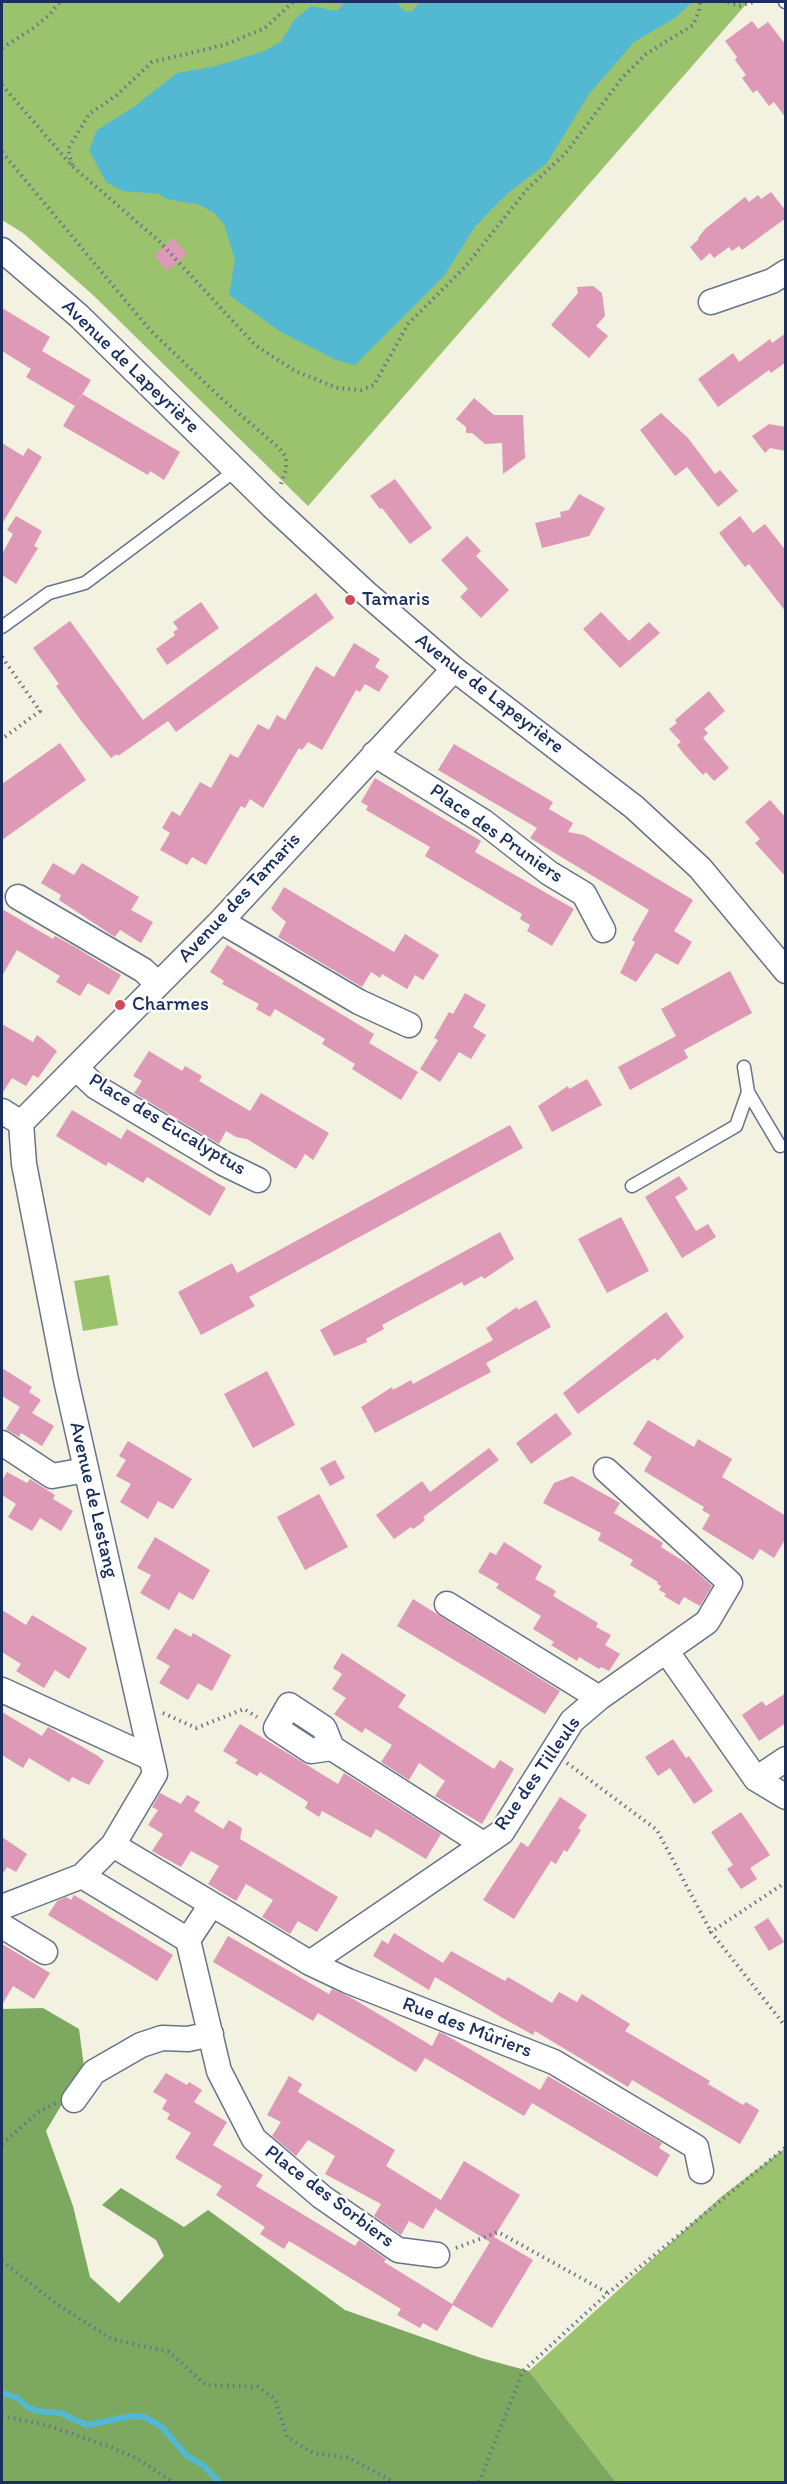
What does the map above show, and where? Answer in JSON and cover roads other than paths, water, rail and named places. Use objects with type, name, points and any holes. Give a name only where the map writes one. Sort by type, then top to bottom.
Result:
[{"type":"street","name":"Avenue de Lapeyrière","points":[[2,249],[79,316],[272,506],[366,593],[454,669],[634,807],[700,868],[786,971]]},
{"type":"street","points":[[711,302],[772,281],[786,272]]},
{"type":"street","name":"Avenue des Tamaris","points":[[11,1117],[77,1069],[221,921],[454,669]]},
{"type":"street","name":"Place des Pruniers","points":[[374,753],[484,822],[549,873],[584,894],[603,930]]},
{"type":"street","points":[[18,897],[143,970],[158,984]]},
{"type":"street","points":[[221,921],[359,1002],[409,1025]]},
{"type":"street","name":"Place des Eucalyptus","points":[[77,1069],[96,1087],[223,1163],[258,1180]]},
{"type":"street","name":"Avenue de Lestang","points":[[11,1117],[24,1164],[86,1470],[155,1774],[113,1845],[82,1876]]},
{"type":"street","points":[[2,1443],[52,1476],[86,1470]]},
{"type":"street","name":"Rue des Tilleuls","points":[[310,1963],[502,1832],[572,1721],[599,1698],[707,1622],[730,1583],[606,1470]]},
{"type":"street","points":[[447,1604],[599,1698]]},
{"type":"street","points":[[667,1652],[756,1779],[786,1797]]},
{"type":"street","points":[[2,1690],[151,1758]]},
{"type":"street","points":[[276,1728],[289,1705],[324,1728],[332,1748],[483,1844]]},
{"type":"street","points":[[756,1779],[786,1759]]},
{"type":"street","name":"Rue des Mûriers","points":[[113,1845],[310,1963],[348,1981],[554,2062],[696,2147],[701,2172]]},
{"type":"street","points":[[2,1907],[82,1876],[188,1941],[211,1905]]},
{"type":"street","points":[[2,1926],[45,1952]]},
{"type":"street","name":"Place des Sorbiers","points":[[188,1941],[219,2071],[254,2139],[322,2197],[398,2250],[437,2255]]},
{"type":"street","points":[[74,2100],[94,2072],[141,2045],[162,2038],[188,2039],[211,2034]]},
{"type":"lane","points":[[2,627],[49,593],[85,583],[236,470]]},
{"type":"lane","points":[[744,1067],[748,1092],[780,1146]]},
{"type":"lane","points":[[632,1186],[736,1126],[748,1092]]},
{"type":"water","points":[[345,2],[400,2],[398,4],[404,11],[411,12],[420,2],[692,2],[675,18],[634,42],[589,94],[547,163],[507,194],[488,213],[474,228],[444,276],[355,365],[336,360],[281,332],[229,295],[235,260],[224,224],[214,213],[200,205],[166,199],[159,194],[123,191],[106,182],[89,150],[97,130],[135,106],[177,73],[212,67],[262,52],[281,42],[294,20],[311,6],[337,11]]},
{"type":"waterway","points":[[2,2393],[18,2398],[26,2406],[37,2411],[60,2413],[87,2425],[132,2416],[144,2417],[161,2426],[187,2456],[203,2465],[219,2482]]},
{"type":"place","name":"Tamaris","points":[[350,600]]},
{"type":"place","name":"Charmes","points":[[120,1005]]}]
